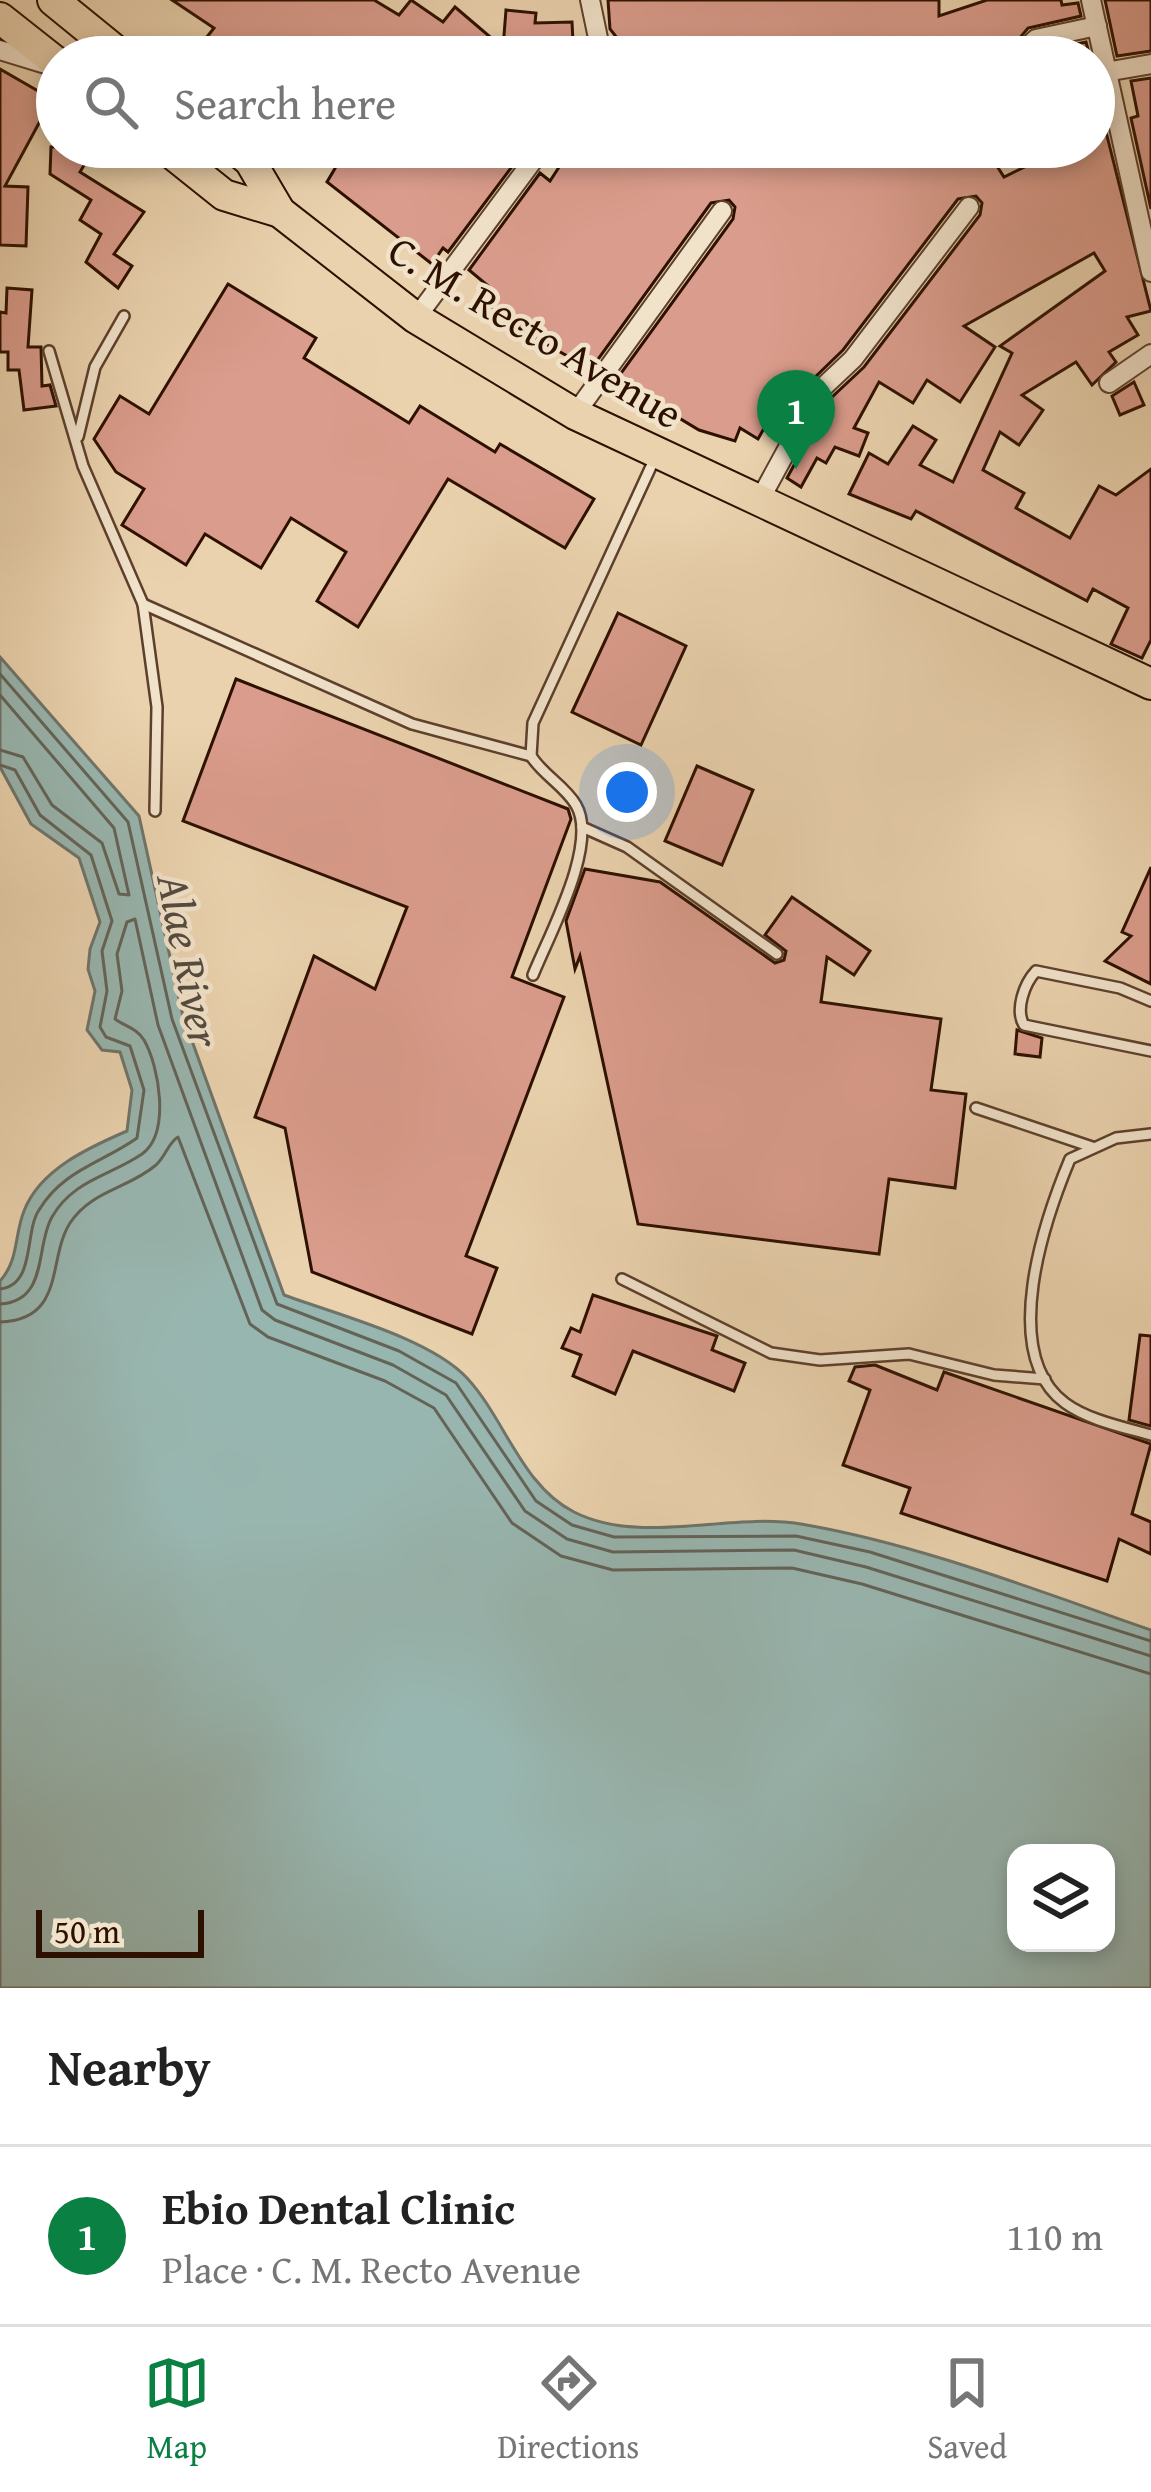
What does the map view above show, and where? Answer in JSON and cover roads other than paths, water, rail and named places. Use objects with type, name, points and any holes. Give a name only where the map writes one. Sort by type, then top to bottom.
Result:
[{"type":"highway","points":[[53,0],[97,36]]},
{"type":"highway","points":[[0,18],[36,48]]},
{"type":"highway","name":"C. M. Recto Avenue","points":[[190,168],[224,195],[280,212],[416,318],[575,414],[656,456],[1151,684]]},
{"type":"highway","name":"C. M. Recto Avenue","points":[[255,168],[280,212]]},
{"type":"street","points":[[590,0],[598,36]]},
{"type":"street","points":[[1091,0],[1098,36]]},
{"type":"street","points":[[1050,36],[1097,26]]},
{"type":"street","points":[[0,50],[36,59]]},
{"type":"street","points":[[1115,70],[1151,64]]},
{"type":"street","points":[[1115,128],[1151,272]]},
{"type":"street","points":[[416,318],[528,168]]},
{"type":"street","points":[[758,503],[819,391],[853,359],[969,207]]},
{"type":"street","points":[[575,414],[722,211]]},
{"type":"street","points":[[1109,383],[1151,353]]},
{"type":"lane","points":[[76,443],[95,367],[124,316]]},
{"type":"lane","points":[[49,351],[76,443],[143,604],[158,706],[155,811]]},
{"type":"lane","points":[[531,756],[532,723],[656,456]]},
{"type":"lane","points":[[143,604],[412,724],[531,756],[579,808],[582,827],[581,854],[533,975]]},
{"type":"lane","points":[[582,827],[626,847],[777,954]]},
{"type":"lane","points":[[1151,1001],[1120,988],[1036,971],[1027,981],[1020,1015],[1024,1025],[1151,1052]]},
{"type":"lane","points":[[976,1108],[1092,1147]]},
{"type":"lane","points":[[1151,1134],[1092,1147],[1070,1159],[1049,1209],[1031,1291],[1033,1338],[1045,1379],[1064,1402],[1151,1436]]},
{"type":"lane","points":[[622,1279],[771,1354],[820,1360],[909,1354],[994,1375],[1045,1379]]},
{"type":"water","points":[[0,657],[139,816],[183,1016],[284,1295],[381,1329],[451,1364],[480,1394],[527,1469],[556,1500],[600,1522],[628,1527],[773,1521],[845,1533],[978,1570],[1151,1630],[1151,1988],[0,1988],[0,1281],[10,1265],[32,1196],[68,1161],[127,1131],[132,1090],[120,1052],[102,1050],[87,1030],[95,991],[88,969],[90,949],[100,922],[79,858],[31,824],[0,767]]},
{"type":"place","name":"Ebio Dental Clinic","points":[[796,469]]},
{"type":"water label","name":"Alae River","points":[[190,960]]}]
